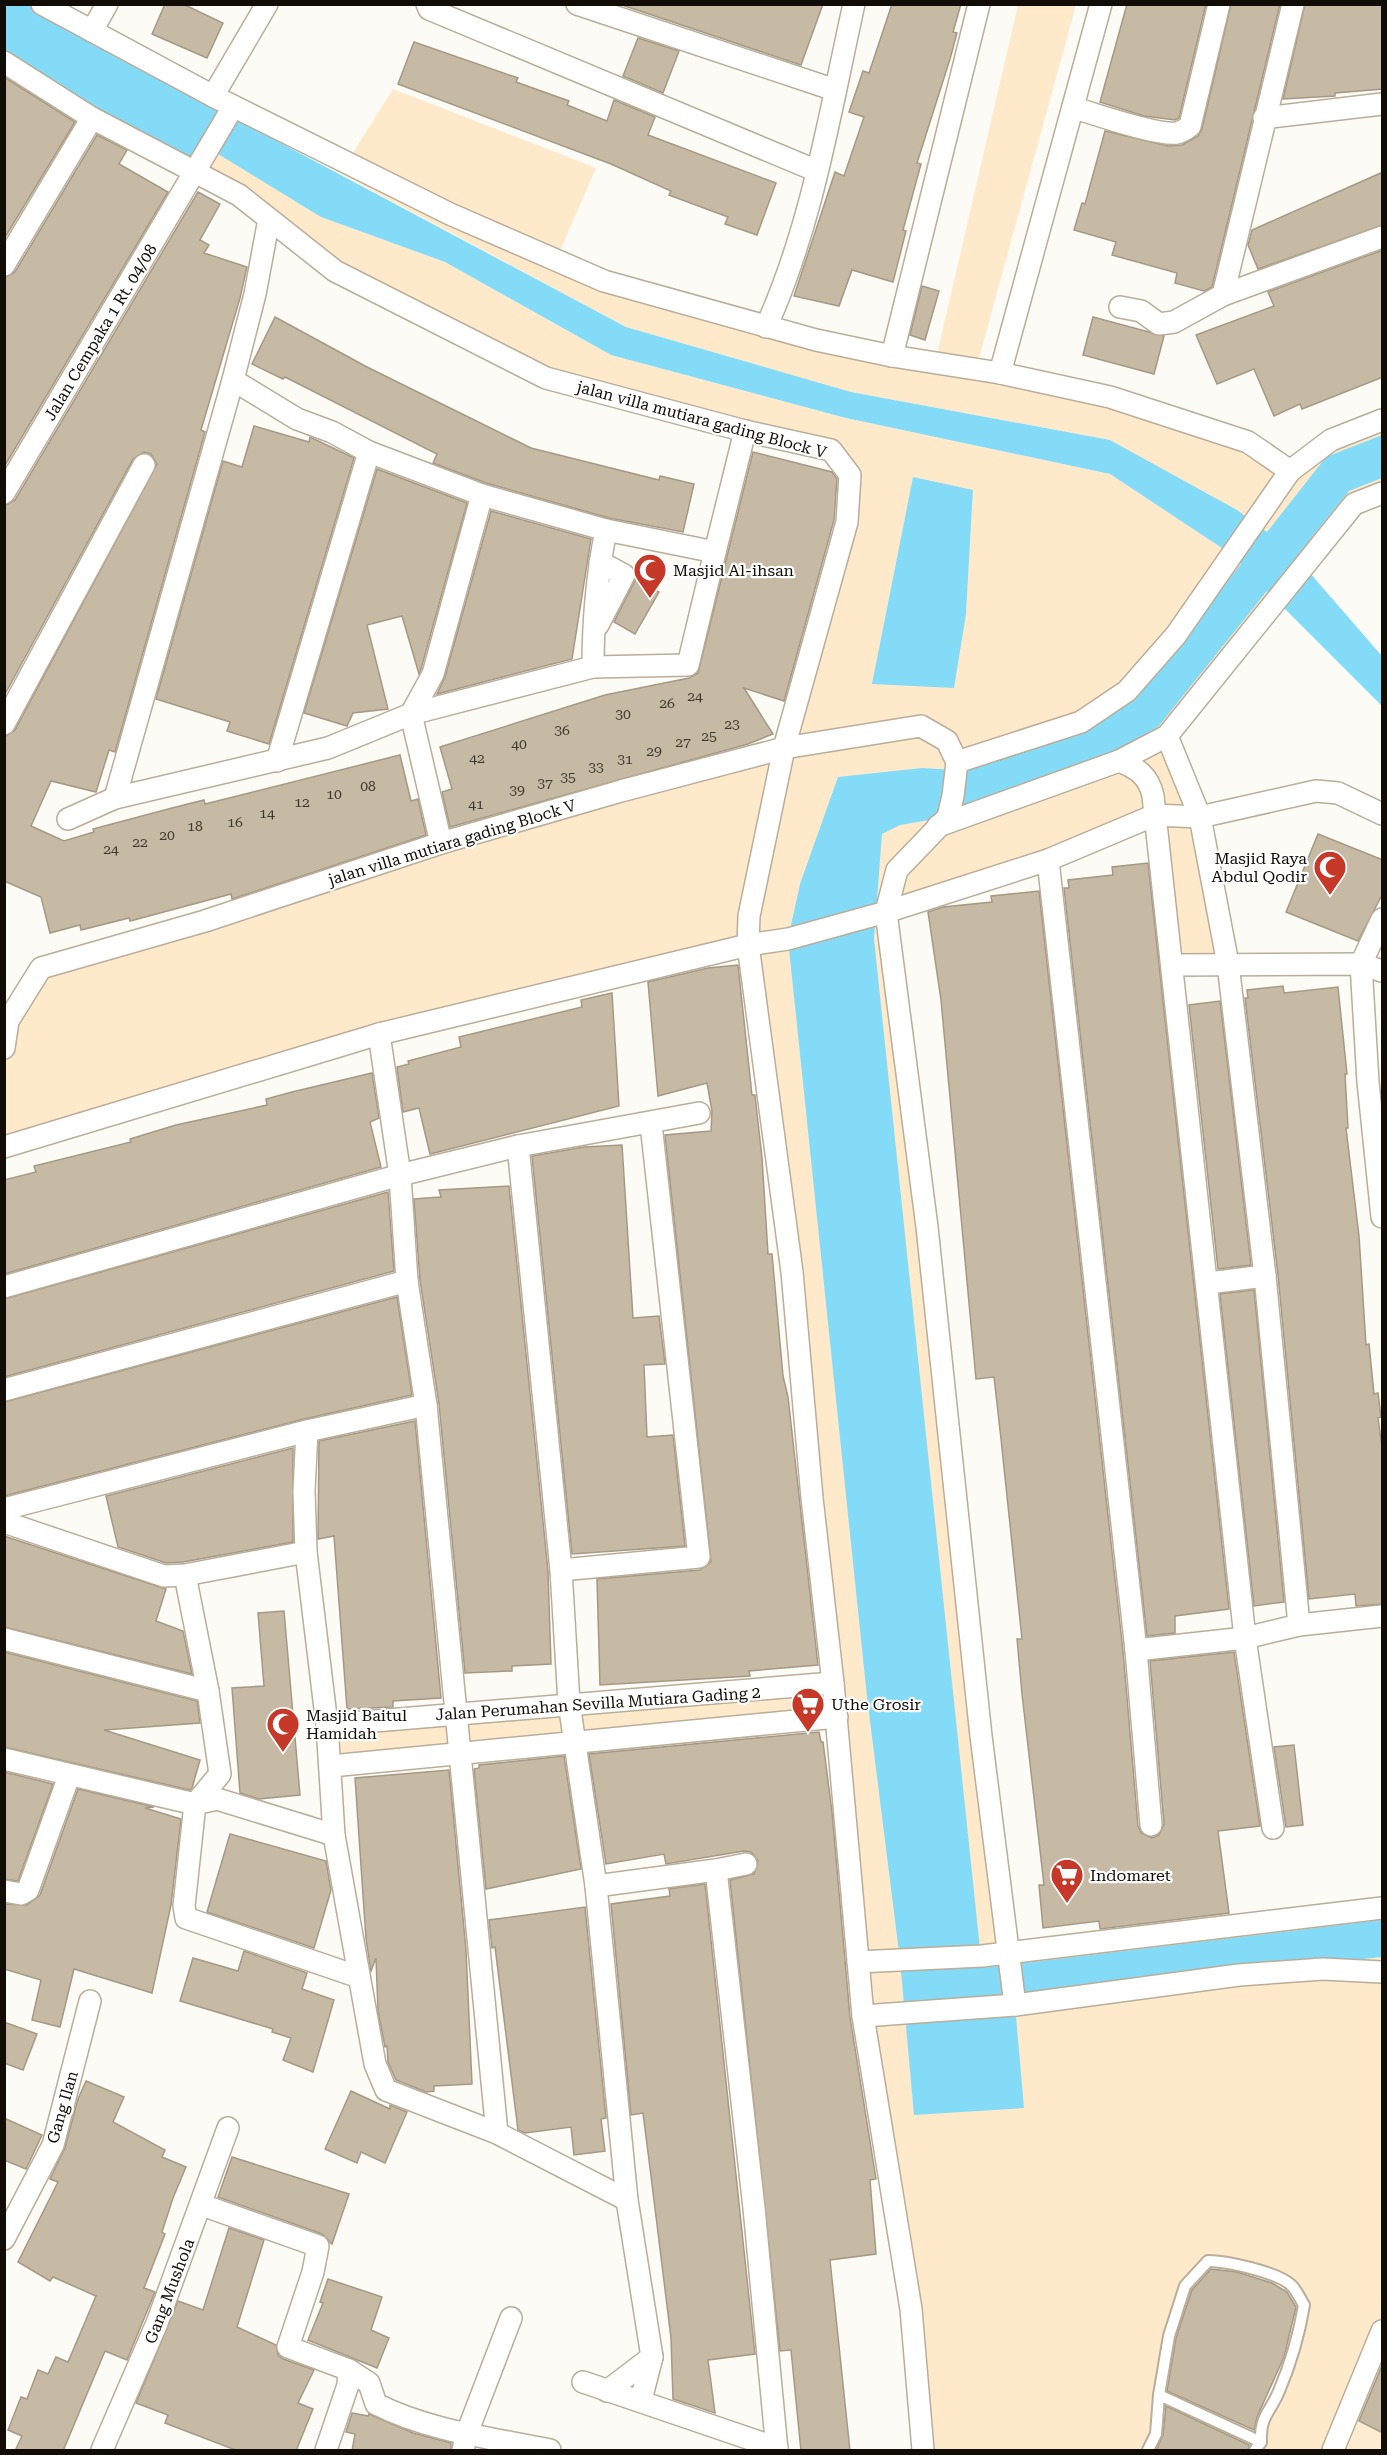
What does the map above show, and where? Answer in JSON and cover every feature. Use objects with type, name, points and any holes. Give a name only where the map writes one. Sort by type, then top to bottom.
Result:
[{"type":"street","points":[[42,4],[233,107],[450,214],[604,281],[766,327],[892,356],[1000,373],[1110,397],[1248,441],[1290,471]]},
{"type":"street","points":[[92,31],[107,4]]},
{"type":"street","points":[[213,96],[267,4]]},
{"type":"street","points":[[427,4],[429,9],[817,171]]},
{"type":"street","points":[[577,4],[835,90]]},
{"type":"street","points":[[766,327],[781,294],[817,171],[854,4]]},
{"type":"street","points":[[892,356],[979,4]]},
{"type":"street","points":[[1000,373],[1101,4]]},
{"type":"street","points":[[1074,108],[1161,132],[1176,133],[1186,129],[1190,126],[1219,4]]},
{"type":"street","points":[[1223,295],[1293,4]]},
{"type":"street","name":"jalan villa mutiara gading Block V","points":[[4,62],[92,118],[239,195],[335,271],[546,378],[745,431],[831,450],[850,475],[847,522],[784,748],[621,791],[441,843],[205,921],[41,968],[8,1021],[4,1048]]},
{"type":"street","points":[[1264,118],[1383,104]]},
{"type":"street","name":"Jalan Cempaka 1 Rt. 04/08","points":[[4,493],[233,107]]},
{"type":"street","points":[[4,266],[92,118]]},
{"type":"street","points":[[115,798],[234,380],[255,294],[269,219]]},
{"type":"street","points":[[1120,307],[1141,311],[1159,324],[1174,322],[1223,295],[1383,237]]},
{"type":"street","points":[[234,380],[297,418],[332,432],[369,452],[482,495],[606,530],[715,552]]},
{"type":"street","points":[[957,762],[1081,722],[1127,691],[1176,634],[1290,471],[1331,440],[1383,420]]},
{"type":"street","points":[[68,819],[115,798],[328,748],[411,714],[593,667],[688,665],[745,431]]},
{"type":"street","points":[[277,761],[369,452]]},
{"type":"street","points":[[4,724],[144,465]]},
{"type":"street","points":[[938,826],[1119,761],[1167,736],[1354,504],[1383,493]]},
{"type":"street","points":[[441,843],[411,714],[433,674],[482,495]]},
{"type":"street","points":[[593,667],[593,636],[624,575],[600,562],[606,530]]},
{"type":"street","points":[[923,2451],[910,2309],[863,2016],[834,1683],[812,1498],[792,1272],[748,945],[749,916],[784,748],[921,726],[946,741],[957,762],[948,817],[897,870],[886,912],[927,1227],[981,1736],[1015,2005]]},
{"type":"street","points":[[1167,736],[1200,816],[1227,964],[1265,1276],[1299,1625]]},
{"type":"street","points":[[1119,761],[1135,767],[1144,775],[1151,787],[1208,1283],[1245,1638],[1273,1828]]},
{"type":"street","points":[[4,1147],[379,1034],[748,945],[788,939],[886,912],[1048,860],[1155,815],[1200,816],[1316,791],[1338,793],[1383,814]]},
{"type":"street","points":[[1048,860],[1136,1650],[1151,1825]]},
{"type":"street","points":[[1383,919],[1361,964],[1375,1084],[1383,1218]]},
{"type":"street","points":[[1172,965],[1361,964],[1383,972]]},
{"type":"street","points":[[379,1034],[400,1175],[407,1281],[426,1405],[497,2133]]},
{"type":"street","points":[[4,1287],[400,1175],[518,1146],[651,1124],[699,1113]]},
{"type":"street","points":[[561,1570],[699,1557],[651,1124]]},
{"type":"street","points":[[518,1146],[561,1570],[569,1703],[596,1886],[627,2200],[652,2357],[641,2400]]},
{"type":"street","points":[[1208,1283],[1265,1276]]},
{"type":"street","points":[[4,1390],[407,1281]]},
{"type":"street","points":[[4,1509],[307,1431],[426,1405]]},
{"type":"street","points":[[307,1431],[304,1491],[306,1552],[327,1725],[334,1835],[375,2064],[386,2090],[497,2133],[627,2200]]},
{"type":"street","points":[[4,1522],[164,1576],[185,1575],[306,1552]]},
{"type":"street","points":[[185,1575],[208,1691],[220,1773],[195,1804],[184,1906],[186,1918],[359,1977]]},
{"type":"street","points":[[1136,1650],[1245,1638],[1299,1625],[1383,1616]]},
{"type":"street","points":[[4,1639],[208,1691]]},
{"type":"street","name":"Jalan Perumahan Sevilla Mutiara Gading 2","points":[[327,1725],[569,1703],[735,1694],[834,1683]]},
{"type":"street","points":[[732,1726],[735,1694]]},
{"type":"street","points":[[331,1766],[837,1717]]},
{"type":"street","points":[[4,1759],[195,1804],[217,1799],[334,1835]]},
{"type":"street","points":[[4,1891],[21,1894],[27,1890],[69,1776]]},
{"type":"street","points":[[596,1886],[746,1864]]},
{"type":"street","points":[[583,2382],[641,2400],[777,2449],[754,2208],[716,1870]]},
{"type":"street","points":[[858,1962],[1007,1953],[1383,1908]]},
{"type":"street","points":[[863,2016],[1015,2005],[1239,1975],[1323,1969],[1383,1972]]},
{"type":"street","name":"Gang Ilan","points":[[4,2240],[53,2145],[90,2001]]},
{"type":"street","name":"Gang Mushola","points":[[102,2451],[157,2323],[202,2205],[228,2128]]},
{"type":"street","points":[[202,2205],[318,2246],[313,2272],[288,2347],[349,2370],[369,2384],[375,2404],[465,2442],[550,2451]]},
{"type":"street","points":[[465,2442],[511,2318]]},
{"type":"street","points":[[1333,2451],[1383,2331]]},
{"type":"street","points":[[607,2391],[652,2357]]},
{"type":"street","points":[[326,2451],[348,2385],[349,2370]]},
{"type":"lane","points":[[1148,2451],[1156,2434],[1159,2396],[1169,2336],[1185,2286],[1208,2260],[1247,2267],[1290,2284],[1304,2305],[1299,2337],[1278,2394],[1260,2424],[1258,2446],[1159,2396]]},
{"type":"shaded area","points":[[5,5],[346,164],[393,89],[596,168],[556,260],[935,363],[1018,5],[1076,5],[976,369],[1219,432],[1290,471],[1382,420],[1382,493],[1354,504],[1167,736],[1200,817],[1228,964],[1172,965],[1155,815],[887,912],[1007,1952],[1382,1908],[1382,2331],[1333,2450],[1255,2450],[1277,2395],[1304,2305],[1290,2284],[1208,2261],[1185,2286],[1148,2450],[912,2450],[903,2321],[836,1717],[331,1766],[327,1725],[833,1683],[748,945],[379,1034],[5,1147],[4,1048],[41,968],[784,748],[847,522],[843,463],[599,393],[335,271]],"holes":[[[230,114],[626,327],[851,392],[1110,440],[1231,554],[1110,474],[846,418],[611,355],[445,262],[321,217]],[[913,478],[973,491],[966,614],[873,684]]]},
{"type":"shaded area","points":[[1382,2331],[1382,2450],[1333,2450]]},
{"type":"water","points":[[4,5],[35,5],[292,149],[626,327],[851,392],[1110,440],[1237,510],[1267,532],[1326,457],[1382,435],[1382,478],[1349,491],[1296,557],[1382,656],[1382,706],[1267,591],[1158,727],[1100,761],[948,817],[900,825],[882,834],[874,939],[982,1968],[1382,1920],[1382,1957],[1066,1990],[1015,2005],[1024,2108],[914,2115],[900,1960],[867,1697],[788,939],[800,884],[838,777],[922,768],[956,770],[1086,731],[1136,699],[1241,564],[1231,554],[1110,474],[846,418],[611,355],[445,262],[321,217],[210,149],[195,171],[5,62]]},
{"type":"water","points":[[913,477],[973,490],[966,614],[954,688],[872,684]]},
{"type":"building","points":[[165,4],[183,4],[223,23],[207,58],[152,34]]},
{"type":"building","points":[[619,4],[823,4],[801,65]]},
{"type":"building","points":[[892,4],[961,4],[953,32],[957,33],[950,59],[917,163],[921,164],[903,230],[906,231],[893,282],[852,270],[839,306],[794,296],[835,172],[844,176],[864,117],[849,112],[863,71],[869,73]]},
{"type":"building","points":[[1127,4],[1206,4],[1179,118],[1175,120],[1144,116],[1100,102]]},
{"type":"building","points":[[1231,4],[1280,4],[1212,287],[1204,291],[1175,283],[1177,273],[1112,255],[1116,242],[1074,230],[1082,203],[1085,204],[1105,131],[1168,146],[1182,145],[1198,136],[1202,129]]},
{"type":"building","points":[[1305,4],[1383,4],[1383,89],[1335,93],[1335,96],[1283,99]]},
{"type":"building","points":[[638,38],[679,51],[663,93],[623,76]]},
{"type":"building","points":[[414,42],[518,78],[516,82],[569,101],[567,105],[607,121],[614,100],[655,117],[648,135],[776,183],[757,235],[725,224],[728,217],[669,195],[671,191],[611,164],[398,84]]},
{"type":"building","points":[[4,77],[75,122],[4,239]]},
{"type":"building","points":[[97,135],[127,150],[119,164],[168,192],[4,467],[4,278],[15,272]]},
{"type":"building","points":[[1383,172],[1383,225],[1258,269],[1248,245],[1252,230]]},
{"type":"building","points":[[198,192],[220,204],[200,240],[209,245],[204,253],[247,267],[201,430],[205,432],[115,752],[109,750],[96,792],[51,781],[31,826],[64,841],[94,832],[93,829],[172,808],[204,800],[205,804],[400,755],[411,801],[418,799],[426,835],[232,899],[231,894],[130,921],[129,918],[81,930],[80,925],[50,933],[41,897],[4,881],[4,737],[15,730],[157,464],[151,454],[144,452],[133,459],[4,696],[4,506],[15,500]]},
{"type":"building","points":[[1383,250],[1383,377],[1302,409],[1300,404],[1274,416],[1254,369],[1217,384],[1196,335],[1274,306],[1268,292]]},
{"type":"building","points":[[922,286],[939,291],[925,340],[910,335]]},
{"type":"building","points":[[275,317],[367,367],[531,448],[659,480],[660,476],[694,484],[683,532],[609,518],[486,483],[433,463],[437,454],[285,377],[283,379],[252,364]]},
{"type":"building","points":[[1093,317],[1164,336],[1154,374],[1083,355]]},
{"type":"building","points":[[254,426],[309,442],[310,437],[354,458],[269,744],[227,731],[230,722],[156,699],[223,461],[242,467]]},
{"type":"building","points":[[753,452],[832,472],[837,479],[834,520],[784,701],[744,688],[773,734],[748,744],[450,827],[442,792],[452,789],[440,747],[605,695],[689,678],[698,673]]},
{"type":"building","points":[[377,469],[467,503],[419,674],[402,616],[367,625],[388,709],[353,713],[347,726],[304,713]]},
{"type":"building","points":[[491,511],[591,539],[572,659],[437,694],[445,677]]},
{"type":"building","name":"Masjid Al-ihsan","points":[[636,579],[659,592],[635,634],[614,622]]},
{"type":"building","points":[[1318,834],[1383,860],[1383,893],[1358,941],[1286,912]]},
{"type":"building","points":[[1148,863],[1229,1609],[1175,1616],[1175,1633],[1147,1636],[1064,888],[1069,888],[1068,880],[1113,875],[1112,867]]},
{"type":"building","points":[[1039,891],[1123,1651],[1138,1826],[1141,1833],[1152,1838],[1159,1835],[1164,1824],[1150,1661],[1234,1652],[1260,1826],[1218,1831],[1229,1913],[1100,1929],[1099,1921],[1043,1928],[1039,1885],[1044,1885],[1022,1694],[1017,1639],[1022,1639],[994,1377],[976,1379],[941,1000],[928,912],[943,907],[992,902],[991,896]]},
{"type":"building","points":[[738,965],[752,1095],[755,1095],[762,1158],[768,1254],[772,1254],[783,1376],[788,1397],[818,1665],[749,1671],[750,1676],[600,1685],[597,1579],[700,1570],[711,1562],[665,1135],[711,1131],[712,1111],[707,1083],[658,1096],[648,982],[708,968]]},
{"type":"building","points":[[1283,986],[1284,993],[1338,987],[1347,1074],[1345,1074],[1348,1128],[1346,1128],[1359,1236],[1366,1345],[1369,1344],[1374,1394],[1378,1393],[1381,1417],[1378,1418],[1383,1454],[1383,1604],[1356,1606],[1355,1594],[1309,1599],[1278,1275],[1245,998],[1248,998],[1247,990]]},
{"type":"building","points":[[612,993],[619,1106],[430,1154],[419,1108],[403,1112],[397,1067],[409,1064],[408,1061],[461,1047],[459,1037],[582,1007],[581,1000]]},
{"type":"building","points":[[1220,1001],[1251,1265],[1218,1269],[1189,1005]]},
{"type":"building","points":[[372,1073],[379,1118],[370,1122],[381,1167],[4,1274],[4,1180],[36,1172],[34,1166],[131,1142],[130,1139],[176,1125],[267,1105],[266,1099]]},
{"type":"building","points":[[622,1145],[633,1318],[659,1316],[665,1364],[644,1365],[647,1437],[673,1435],[685,1546],[572,1554],[532,1156],[584,1147]]},
{"type":"building","points":[[509,1186],[548,1571],[551,1664],[512,1666],[512,1671],[465,1673],[439,1404],[420,1280],[414,1199],[441,1197],[439,1190]]},
{"type":"building","points":[[388,1192],[394,1271],[4,1377],[4,1299]]},
{"type":"building","points":[[1254,1290],[1284,1602],[1254,1606],[1220,1294]]},
{"type":"building","points":[[397,1297],[412,1395],[304,1419],[4,1496],[4,1402]]},
{"type":"building","points":[[415,1421],[441,1698],[393,1701],[393,1707],[347,1709],[334,1536],[318,1539],[319,1441]]},
{"type":"building","points":[[293,1448],[293,1542],[166,1563],[118,1547],[106,1496]]},
{"type":"building","points":[[4,1536],[166,1589],[156,1621],[183,1631],[192,1674],[4,1627]]},
{"type":"building","points":[[284,1611],[300,1795],[259,1799],[240,1793],[232,1688],[264,1686],[258,1613]]},
{"type":"building","points":[[4,1652],[197,1701],[200,1723],[104,1730],[200,1760],[192,1788],[190,1790],[4,1747]]},
{"type":"building","points":[[819,1732],[821,1742],[823,1742],[832,1812],[850,2017],[876,2179],[870,2180],[876,2254],[830,2260],[850,2451],[801,2451],[791,2350],[780,2351],[730,1880],[754,1874],[758,1861],[751,1852],[744,1851],[666,1864],[664,1854],[606,1864],[589,1754]]},
{"type":"building","points":[[1294,1745],[1303,1825],[1286,1827],[1274,1747]]},
{"type":"building","points":[[564,1756],[581,1869],[486,1889],[474,1769],[479,1768],[479,1765]]},
{"type":"building","points":[[449,1770],[466,1950],[472,2084],[434,2086],[434,2091],[426,2092],[396,2080],[388,2062],[387,2046],[385,2047],[378,2011],[376,1958],[371,1971],[366,1939],[355,1778]]},
{"type":"building","points":[[4,1772],[53,1784],[18,1881],[4,1879]]},
{"type":"building","points":[[78,1789],[154,1807],[145,1808],[181,1819],[171,1905],[152,1993],[74,1969],[60,2027],[32,2020],[41,1980],[4,1969],[4,1904],[27,1905],[40,1895]]},
{"type":"building","points":[[230,1834],[326,1861],[331,1890],[314,1948],[207,1912]]},
{"type":"building","points":[[705,1884],[755,2354],[708,2360],[715,2413],[673,2399],[671,2338],[643,2113],[631,2115],[611,1904],[670,1896],[669,1889]]},
{"type":"building","points":[[585,1907],[606,2118],[601,2119],[605,2151],[574,2155],[571,2127],[525,2133],[518,2130],[495,1947],[492,1948],[489,1920]]},
{"type":"building","points":[[244,1951],[307,1973],[302,1989],[334,2000],[313,2072],[283,2060],[291,2038],[272,2032],[273,2029],[180,2001],[193,1958],[238,1971]]},
{"type":"building","points":[[4,2022],[37,2034],[23,2070],[4,2063]]},
{"type":"building","points":[[86,2081],[124,2097],[113,2122],[165,2150],[162,2157],[186,2167],[162,2232],[165,2234],[144,2288],[155,2292],[127,2360],[105,2351],[63,2451],[15,2451],[22,2436],[8,2430],[21,2397],[27,2399],[38,2370],[48,2374],[56,2357],[68,2362],[96,2296],[53,2277],[50,2281],[18,2262],[58,2182],[50,2179],[65,2148],[78,2099]]},
{"type":"building","points":[[351,2091],[390,2109],[390,2105],[407,2112],[385,2163],[361,2152],[357,2163],[325,2149]]},
{"type":"building","points":[[4,2118],[42,2135],[26,2169],[4,2160]]},
{"type":"building","points":[[232,2157],[349,2194],[332,2244],[322,2234],[218,2197]]},
{"type":"building","points":[[229,2228],[264,2240],[237,2327],[276,2345],[278,2355],[283,2359],[314,2370],[298,2403],[313,2409],[296,2451],[238,2451],[165,2423],[168,2415],[136,2403],[178,2301],[203,2310]]},
{"type":"building","points":[[1211,2269],[1237,2272],[1272,2283],[1287,2292],[1296,2307],[1284,2357],[1257,2417],[1254,2430],[1167,2391],[1176,2338],[1192,2290]]},
{"type":"building","points":[[328,2279],[382,2297],[371,2330],[389,2338],[377,2368],[308,2340],[323,2303],[320,2302]]},
{"type":"building","points":[[1383,2363],[1383,2433],[1359,2421]]},
{"type":"building","points":[[1166,2406],[1249,2445],[1248,2451],[1156,2451],[1163,2435]]},
{"type":"building","points":[[352,2413],[368,2416],[369,2414],[413,2433],[451,2443],[451,2451],[352,2451],[355,2434],[346,2432]]},
{"type":"place","name":"Masjid Al-ihsan","points":[[650,599]]},
{"type":"place","name":"Masjid Raya Abdul Qodir","points":[[1330,896]]},
{"type":"place","name":"Uthe Grosir","points":[[808,1733]]},
{"type":"place","name":"Masjid Baitul Hamidah","points":[[283,1753]]},
{"type":"place","name":"Indomaret","points":[[1067,1904]]}]
